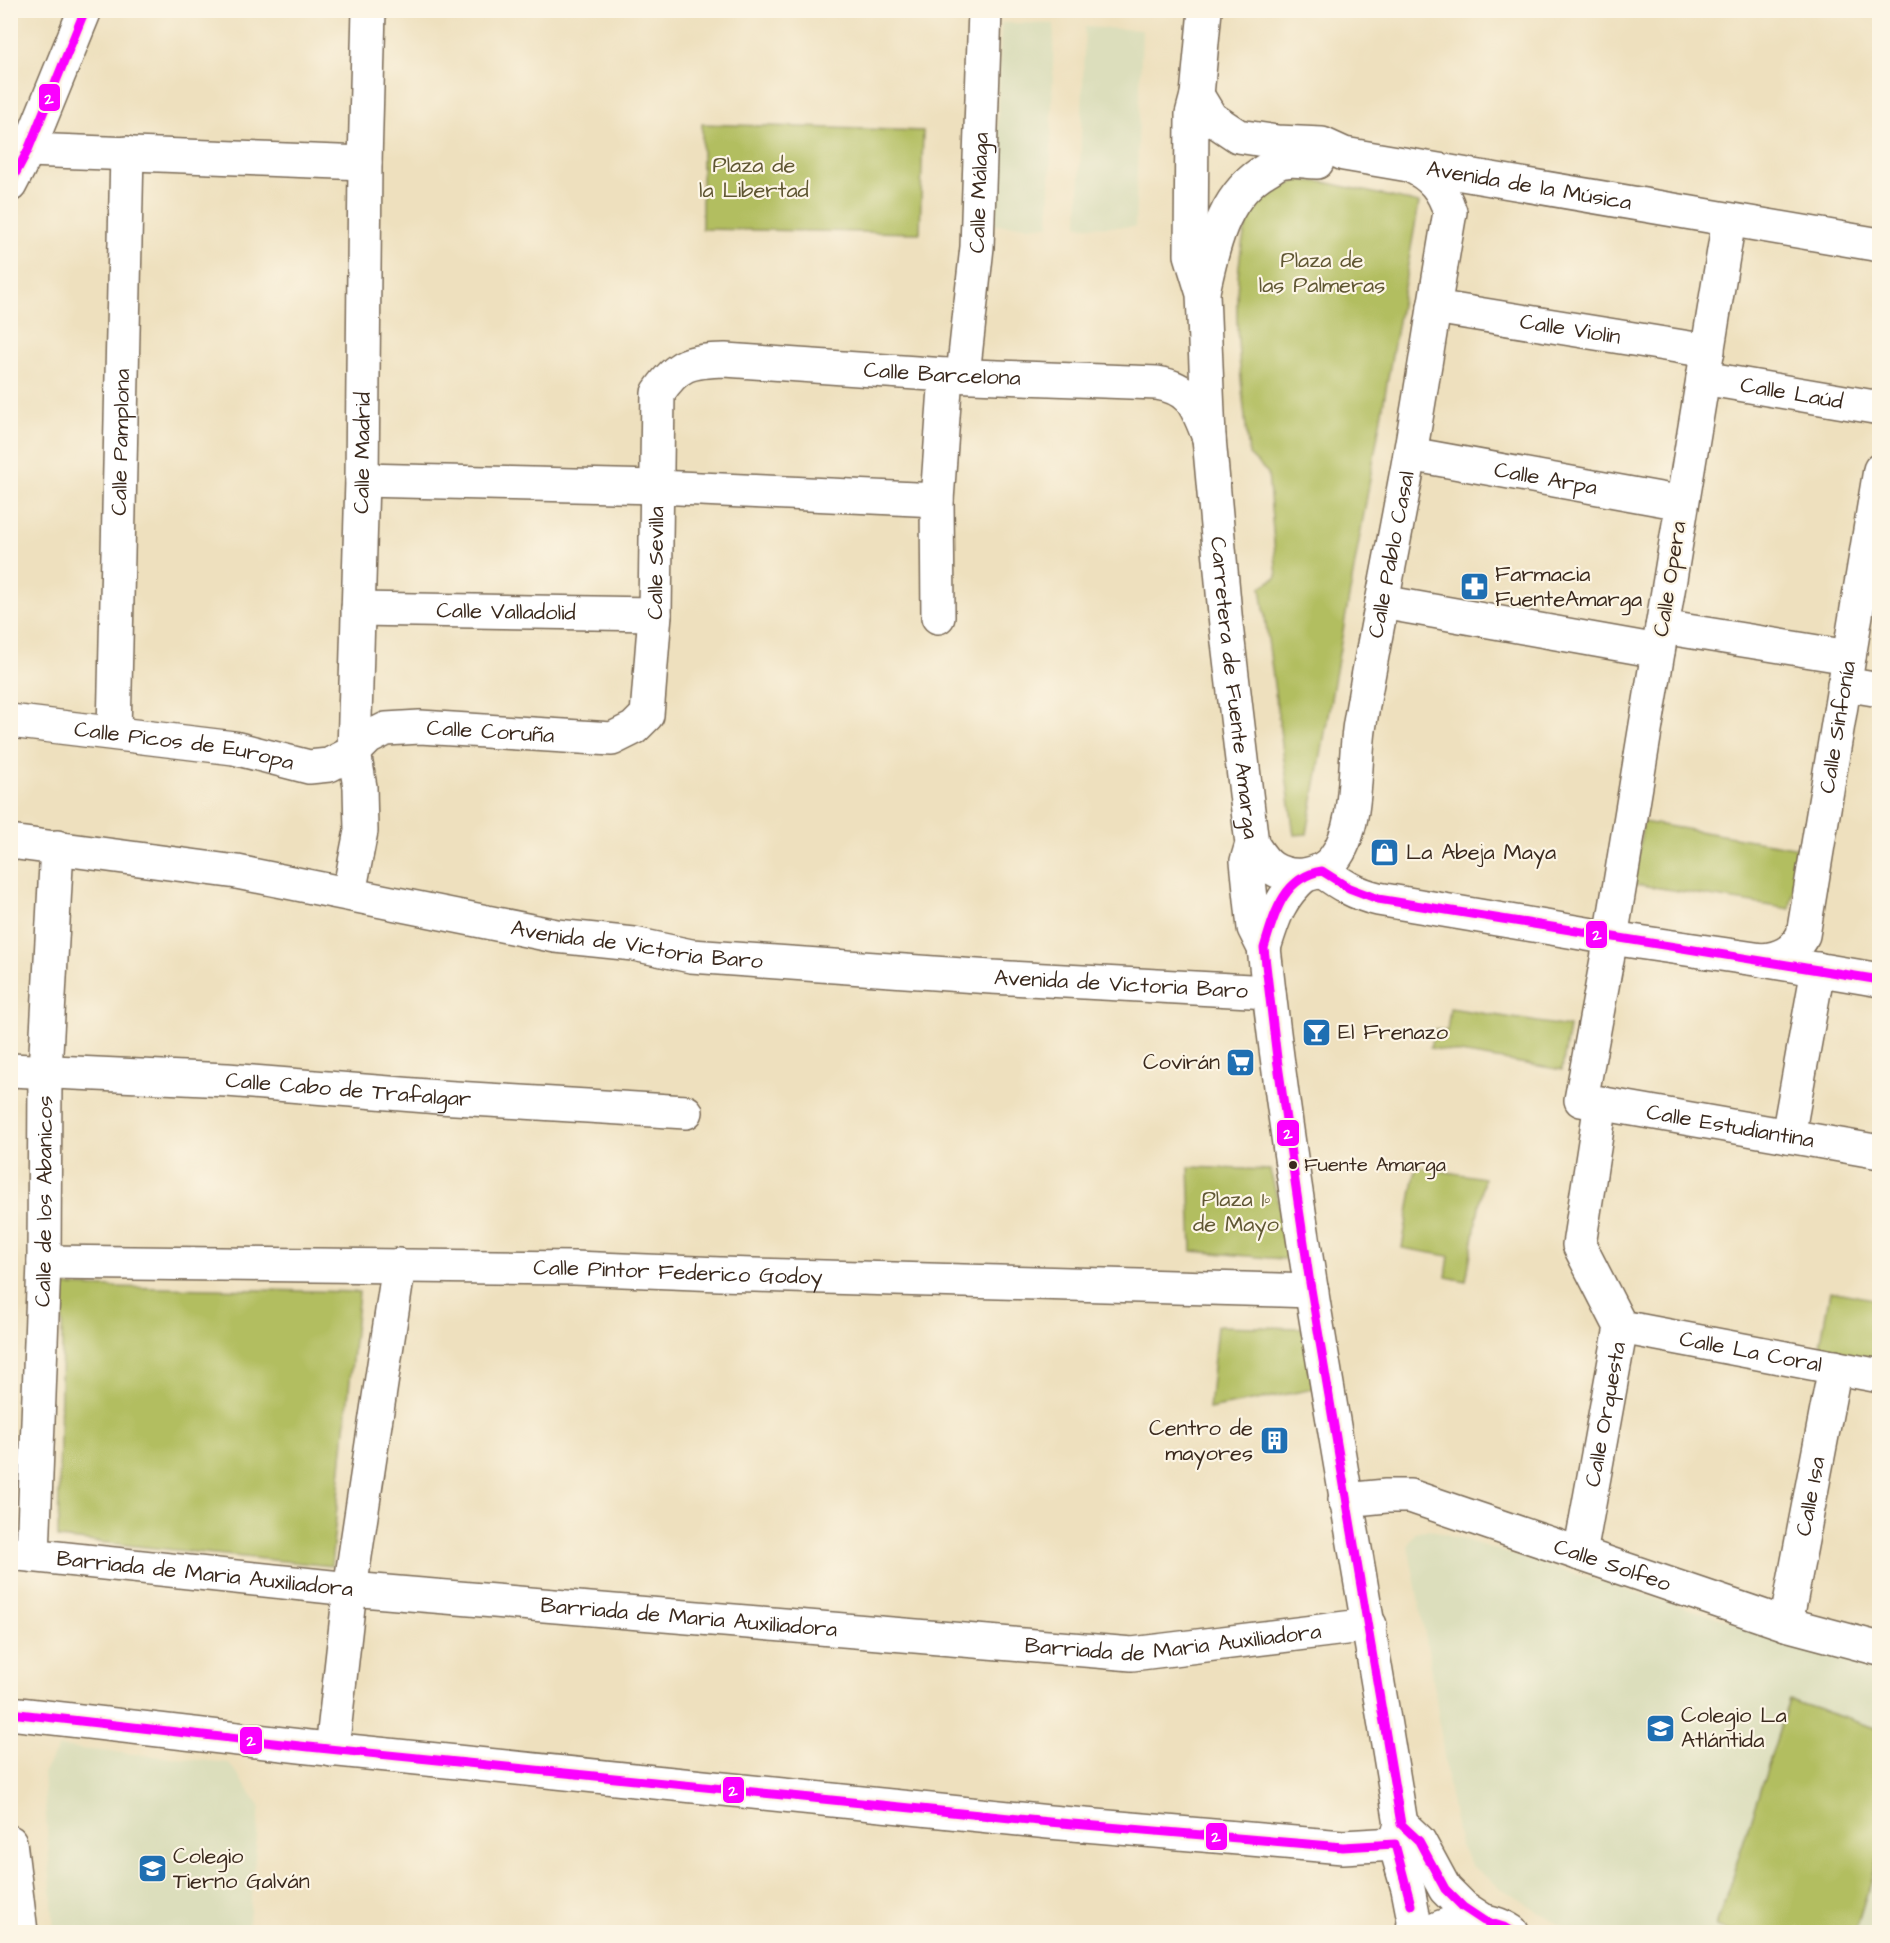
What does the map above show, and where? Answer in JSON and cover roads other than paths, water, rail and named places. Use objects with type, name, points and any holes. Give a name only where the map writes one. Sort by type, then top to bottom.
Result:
[{"type":"street","points":[[10,185],[28,150],[85,10]]},
{"type":"street","name":"Calle Madrid","points":[[349,893],[361,831],[360,787],[354,752],[362,480],[369,10]]},
{"type":"street","name":"Calle Málaga","points":[[938,617],[937,500],[976,247],[985,10]]},
{"type":"street","name":"Carretera de Fuente Amarga","points":[[1205,10],[1197,95],[1192,114],[1191,255],[1203,294],[1209,438],[1226,625],[1252,844],[1247,861],[1254,928],[1264,948],[1312,1291],[1345,1500],[1370,1625],[1398,1834],[1414,1920],[1413,1932]]},
{"type":"street","name":"Avenida de la Música","points":[[1197,95],[1211,118],[1238,135],[1277,142],[1322,144],[1344,154],[1880,245]]},
{"type":"street","points":[[28,150],[365,163]]},
{"type":"street","name":"Calle Pamplona","points":[[114,732],[128,153]]},
{"type":"street","points":[[1203,294],[1222,224],[1237,194],[1262,172],[1283,161],[1320,163],[1344,154]]},
{"type":"street","name":"Calle Pablo Casal","points":[[1264,948],[1273,918],[1288,891],[1334,860],[1346,838],[1352,802],[1359,725],[1410,454],[1449,212],[1445,197],[1437,184],[1425,173],[1411,166]]},
{"type":"street","name":"Calle Opera","points":[[1611,938],[1729,220]]},
{"type":"street","name":"Calle Violin","points":[[1434,307],[1706,364]]},
{"type":"street","name":"Calle Barcelona","points":[[658,393],[669,376],[696,361],[725,360],[955,375],[1157,383],[1172,385],[1195,403],[1209,438]]},
{"type":"street","name":"Calle Laúd","points":[[1706,364],[1880,408]]},
{"type":"street","name":"Calle Sevilla","points":[[634,728],[647,715],[655,614],[658,393]]},
{"type":"street","name":"Calle Arpa","points":[[1410,454],[1682,503]]},
{"type":"street","name":"Calle Sinfonía","points":[[1762,960],[1787,954],[1803,935],[1846,671],[1874,536],[1880,470]]},
{"type":"street","points":[[362,480],[657,487],[937,500]]},
{"type":"street","points":[[1382,602],[1660,639],[1846,671],[1880,690]]},
{"type":"street","name":"Calle Valladolid","points":[[358,609],[655,614]]},
{"type":"street","name":"Calle Picos de Europa","points":[[10,721],[234,748],[309,767],[330,765],[354,752]]},
{"type":"street","name":"Calle Coruña","points":[[354,752],[368,738],[386,729],[420,727],[612,739],[634,728]]},
{"type":"street","name":"Avenida de Victoria Baro","points":[[10,842],[237,872],[556,936],[634,944],[691,956],[991,977],[1269,992]]},
{"type":"street","points":[[1252,844],[1260,858],[1273,869],[1288,874],[1313,873],[1369,897],[1880,980]]},
{"type":"street","name":"Calle de los Abanicos","points":[[22,1554],[44,1262],[45,1071],[57,847]]},
{"type":"street","name":"Calle Orquesta","points":[[1580,1554],[1621,1327],[1579,1245],[1591,1101],[1611,938]]},
{"type":"street","points":[[1788,1136],[1818,969]]},
{"type":"street","name":"Calle Cabo de Trafalgar","points":[[10,1070],[227,1080],[439,1097],[686,1112]]},
{"type":"street","name":"Calle Estudiantina","points":[[1591,1101],[1880,1152]]},
{"type":"street","name":"Calle Pintor Federico Godoy","points":[[44,1262],[574,1268],[1312,1291]]},
{"type":"street","points":[[332,1750],[350,1589],[399,1265]]},
{"type":"street","name":"Calle La Coral","points":[[1621,1327],[1880,1376]]},
{"type":"street","name":"Calle Isa","points":[[1786,1624],[1835,1367]]},
{"type":"street","name":"Calle Solfeo","points":[[1345,1500],[1410,1496],[1786,1624],[1880,1649]]},
{"type":"street","name":"Barriada de Maria Auxiliadora","points":[[22,1554],[350,1589],[1132,1654],[1370,1625]]},
{"type":"street","points":[[10,1713],[332,1750],[1073,1824],[1343,1846],[1398,1834],[1419,1841],[1445,1889],[1463,1907],[1498,1927]]},
{"type":"street","points":[[10,1842],[21,1932]]},
{"type":"street","points":[[1430,1932],[1443,1925],[1463,1920],[1498,1927]]},
{"type":"place","name":"Farmacia FuenteAmarga","points":[[1474,587]]},
{"type":"place","name":"La Abeja Maya","points":[[1385,852]]},
{"type":"place","name":"El Frenazo","points":[[1317,1032]]},
{"type":"place","name":"Covirán","points":[[1241,1062]]},
{"type":"place","name":"Fuente Amarga","points":[[1293,1165]]},
{"type":"place","name":"Centro de mayores","points":[[1274,1441]]},
{"type":"place","name":"Colegio La Atlántida","points":[[1660,1728]]},
{"type":"place","name":"Colegio Tierno Galván","points":[[152,1869]]},
{"type":"park label","name":"Plaza de la Libertad","points":[[754,178]]},
{"type":"park label","name":"Plaza de las Palmeras","points":[[1322,272]]},
{"type":"park label","name":"Plaza 1º de Mayo","points":[[1236,1212]]}]
